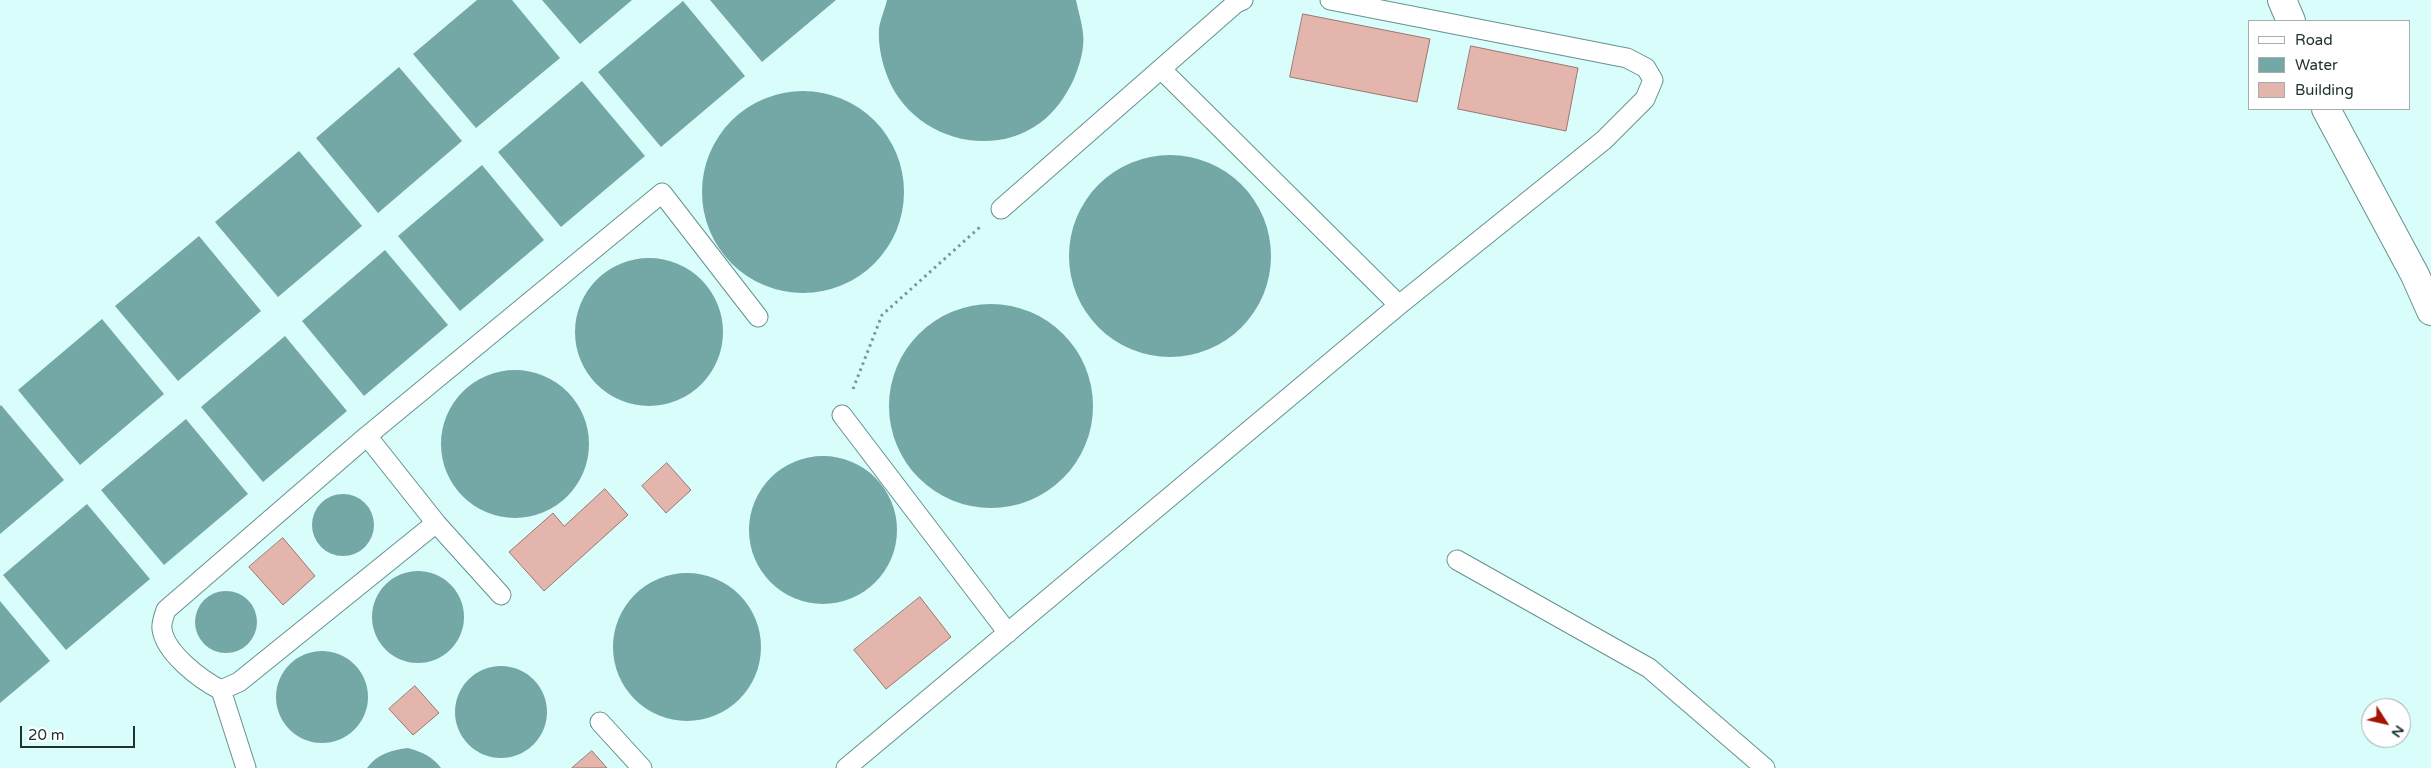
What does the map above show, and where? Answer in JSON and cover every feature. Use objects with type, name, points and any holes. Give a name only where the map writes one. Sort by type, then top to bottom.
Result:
[{"type":"street","points":[[2282,0],[2291,20]]},
{"type":"street","points":[[2327,110],[2415,275],[2431,311]]},
{"type":"lane","points":[[1001,209],[1236,3],[1243,0]]},
{"type":"lane","points":[[846,768],[1399,306],[1604,140],[1645,99],[1653,80],[1646,68],[1627,58],[1330,0]]},
{"type":"lane","points":[[1161,69],[1399,306]]},
{"type":"lane","points":[[246,768],[221,690],[203,681],[171,649],[162,630],[166,610],[367,436],[662,193],[758,317]]},
{"type":"lane","points":[[842,416],[1008,633]]},
{"type":"lane","points":[[367,436],[436,522],[501,595]]},
{"type":"lane","points":[[221,690],[239,682],[436,522]]},
{"type":"lane","points":[[1457,560],[1648,668],[1765,768]]},
{"type":"lane","points":[[600,722],[642,768]]},
{"type":"path","points":[[842,416],[882,315],[1001,209]]},
{"type":"water","points":[[477,0],[512,0],[560,58],[476,128],[413,54]]},
{"type":"water","points":[[542,0],[632,0],[580,44]]},
{"type":"water","points":[[710,0],[836,0],[762,62]]},
{"type":"water","points":[[887,0],[1076,0],[1082,25],[1083,45],[1081,58],[1073,81],[1063,98],[1050,114],[1040,123],[1019,134],[998,140],[975,141],[953,136],[932,128],[914,115],[899,98],[888,78],[879,42],[880,26]]},
{"type":"water","points":[[683,1],[745,76],[661,147],[598,72]]},
{"type":"water","points":[[399,67],[462,141],[378,213],[316,138]]},
{"type":"water","points":[[582,81],[645,156],[561,227],[498,152]]},
{"type":"water","points":[[793,91],[813,91],[842,98],[875,120],[897,153],[904,182],[904,202],[897,231],[875,264],[842,286],[813,293],[793,293],[764,286],[731,264],[709,231],[702,202],[702,182],[709,153],[731,120],[764,98]]},
{"type":"water","points":[[299,151],[362,226],[278,297],[215,222]]},
{"type":"water","points":[[1180,155],[1190,156],[1218,166],[1242,184],[1260,208],[1264,217],[1270,236],[1270,276],[1264,295],[1260,304],[1242,328],[1218,346],[1209,350],[1190,356],[1160,357],[1150,356],[1122,346],[1098,328],[1080,304],[1076,295],[1070,276],[1069,246],[1070,236],[1080,208],[1098,184],[1122,166],[1131,162],[1150,156]]},
{"type":"water","points":[[482,165],[544,240],[460,311],[398,236]]},
{"type":"water","points":[[199,236],[261,311],[178,381],[115,306]]},
{"type":"water","points":[[385,250],[448,325],[364,396],[302,321]]},
{"type":"water","points":[[649,258],[677,264],[701,280],[717,304],[723,332],[717,360],[701,384],[677,400],[649,406],[621,400],[597,384],[581,360],[575,332],[581,304],[597,280],[621,264]]},
{"type":"water","points":[[991,304],[1011,306],[1030,312],[1039,316],[1063,334],[1081,358],[1085,367],[1091,386],[1093,406],[1091,426],[1085,445],[1081,454],[1063,478],[1039,496],[1030,500],[1011,506],[991,508],[971,506],[952,500],[943,496],[919,478],[901,454],[897,445],[891,426],[889,406],[891,386],[897,367],[901,358],[919,334],[943,316],[952,312],[971,306]]},
{"type":"water","points":[[102,319],[164,394],[80,465],[18,390]]},
{"type":"water","points":[[285,336],[347,411],[263,482],[201,407]]},
{"type":"water","points":[[515,370],[543,376],[567,392],[583,416],[589,444],[583,472],[567,496],[543,512],[515,518],[487,512],[463,496],[447,472],[441,444],[447,416],[463,392],[487,376]]},
{"type":"water","points":[[0,406],[64,480],[0,534]]},
{"type":"water","points":[[186,419],[248,494],[164,565],[101,490]]},
{"type":"water","points":[[823,456],[851,462],[875,478],[891,502],[897,530],[891,558],[875,582],[851,598],[823,604],[795,598],[771,582],[755,558],[749,530],[755,502],[771,478],[795,462]]},
{"type":"water","points":[[343,494],[355,496],[365,503],[372,513],[374,525],[372,537],[365,547],[355,554],[343,556],[331,554],[321,547],[314,537],[312,525],[314,513],[321,503],[331,496]]},
{"type":"water","points":[[87,504],[150,579],[66,650],[3,575]]},
{"type":"water","points":[[418,571],[435,575],[450,585],[460,600],[464,617],[460,634],[450,649],[435,659],[418,663],[401,659],[386,649],[376,634],[372,617],[376,600],[386,585],[401,575]]},
{"type":"water","points":[[687,573],[715,579],[739,595],[755,619],[761,647],[755,675],[739,699],[715,715],[687,721],[659,715],[635,699],[619,675],[613,647],[619,619],[635,595],[659,579]]},
{"type":"water","points":[[226,591],[238,593],[248,600],[255,610],[257,622],[255,634],[248,644],[238,651],[226,653],[214,651],[204,644],[197,634],[195,622],[197,610],[204,600],[214,593]]},
{"type":"water","points":[[0,601],[50,661],[0,703]]},
{"type":"water","points":[[322,651],[339,655],[354,665],[364,680],[368,697],[364,714],[354,729],[339,739],[322,743],[305,739],[290,729],[280,714],[276,697],[280,680],[290,665],[305,655]]},
{"type":"water","points":[[501,666],[518,670],[533,680],[543,695],[547,712],[543,729],[533,744],[518,754],[501,758],[484,754],[469,744],[459,729],[455,712],[459,695],[469,680],[484,670]]},
{"type":"water","points":[[408,748],[426,755],[441,768],[367,768],[375,759],[385,754]]},
{"type":"building","points":[[1303,14],[1430,39],[1417,102],[1290,77]]},
{"type":"building","points":[[1471,46],[1578,68],[1566,131],[1458,109]]},
{"type":"building","points":[[667,463],[691,490],[666,513],[642,486]]},
{"type":"building","points":[[605,489],[628,515],[544,591],[509,552],[553,513],[564,526]]},
{"type":"building","points":[[283,538],[315,576],[283,605],[249,567]]},
{"type":"building","points":[[920,597],[951,637],[886,689],[854,650]]},
{"type":"building","points":[[415,686],[439,713],[413,735],[389,709]]},
{"type":"building","points":[[592,751],[607,768],[572,768]]}]
